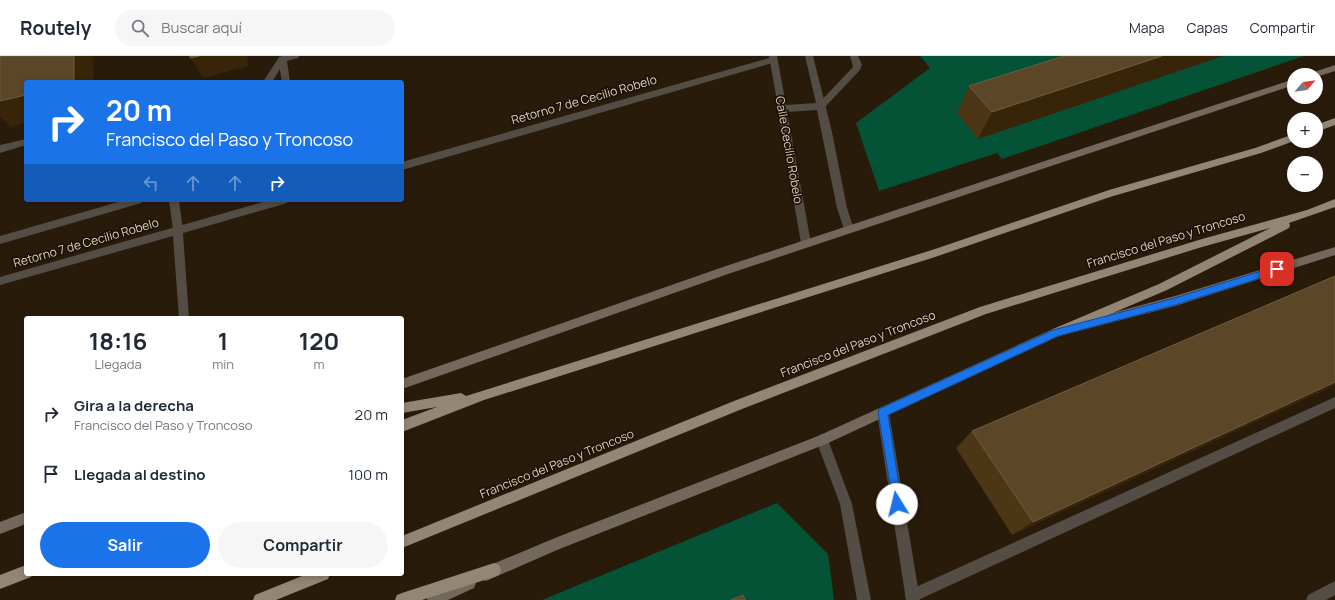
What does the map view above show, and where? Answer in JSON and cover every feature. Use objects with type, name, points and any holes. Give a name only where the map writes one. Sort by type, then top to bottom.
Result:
[{"type":"highway","points":[[1323,126],[1335,121]]},
{"type":"highway","points":[[404,425],[484,395],[935,253],[1109,194],[1185,174],[1258,151],[1287,140]]},
{"type":"highway","name":"Francisco del Paso y Troncoso","points":[[404,541],[738,405],[984,310],[1202,243],[1309,213],[1331,205]]},
{"type":"highway","points":[[1056,332],[1163,287],[1309,213]]},
{"type":"highway","points":[[404,408],[484,395]]},
{"type":"highway","points":[[402,600],[494,570]]},
{"type":"highway","points":[[0,582],[24,573]]},
{"type":"highway","points":[[260,600],[319,576]]},
{"type":"main road","points":[[1323,72],[1335,68]]},
{"type":"main road","points":[[404,383],[726,270],[1287,84]]},
{"type":"main road","points":[[434,600],[494,570],[555,544],[822,440],[1056,332],[1175,302],[1335,250]]},
{"type":"main road","points":[[0,528],[24,519]]},
{"type":"street","points":[[269,80],[282,59],[295,56]]},
{"type":"street","points":[[809,56],[842,208],[849,229]]},
{"type":"street","points":[[781,109],[821,106],[857,68],[858,65],[854,56]]},
{"type":"street","name":"Calle Cecilio Robelo","points":[[773,58],[806,243]]},
{"type":"street","name":"Retorno 7 de Cecilio Robelo","points":[[404,165],[773,58]]},
{"type":"street","points":[[282,59],[286,80]]},
{"type":"street","points":[[0,149],[24,143]]},
{"type":"street","points":[[0,240],[131,202]]},
{"type":"street","name":"Retorno 7 de Cecilio Robelo","points":[[174,202],[178,230]]},
{"type":"street","name":"Retorno 7 de Cecilio Robelo","points":[[0,281],[277,202]]},
{"type":"street","points":[[178,230],[184,316]]},
{"type":"street","points":[[883,412],[912,598],[1335,402]]},
{"type":"street","points":[[822,440],[846,504],[864,600]]},
{"type":"street","points":[[1313,600],[1335,588]]},
{"type":"green space","points":[[920,56],[1304,56],[1002,159],[997,153],[879,191],[856,123],[930,68]]},
{"type":"green space","points":[[777,503],[828,554],[834,600],[542,600]]},
{"type":"building","points":[[0,56],[74,56],[74,80],[24,80],[24,95],[0,101]]},
{"type":"building","points":[[1064,56],[1162,56],[992,112],[969,86]]},
{"type":"building","points":[[1335,276],[1335,382],[1033,522],[972,431]]},
{"type":"building","points":[[743,595],[745,600],[731,600]]},
{"type":"route","points":[[897,504],[883,412],[1056,332],[1175,302],[1277,269]]}]
